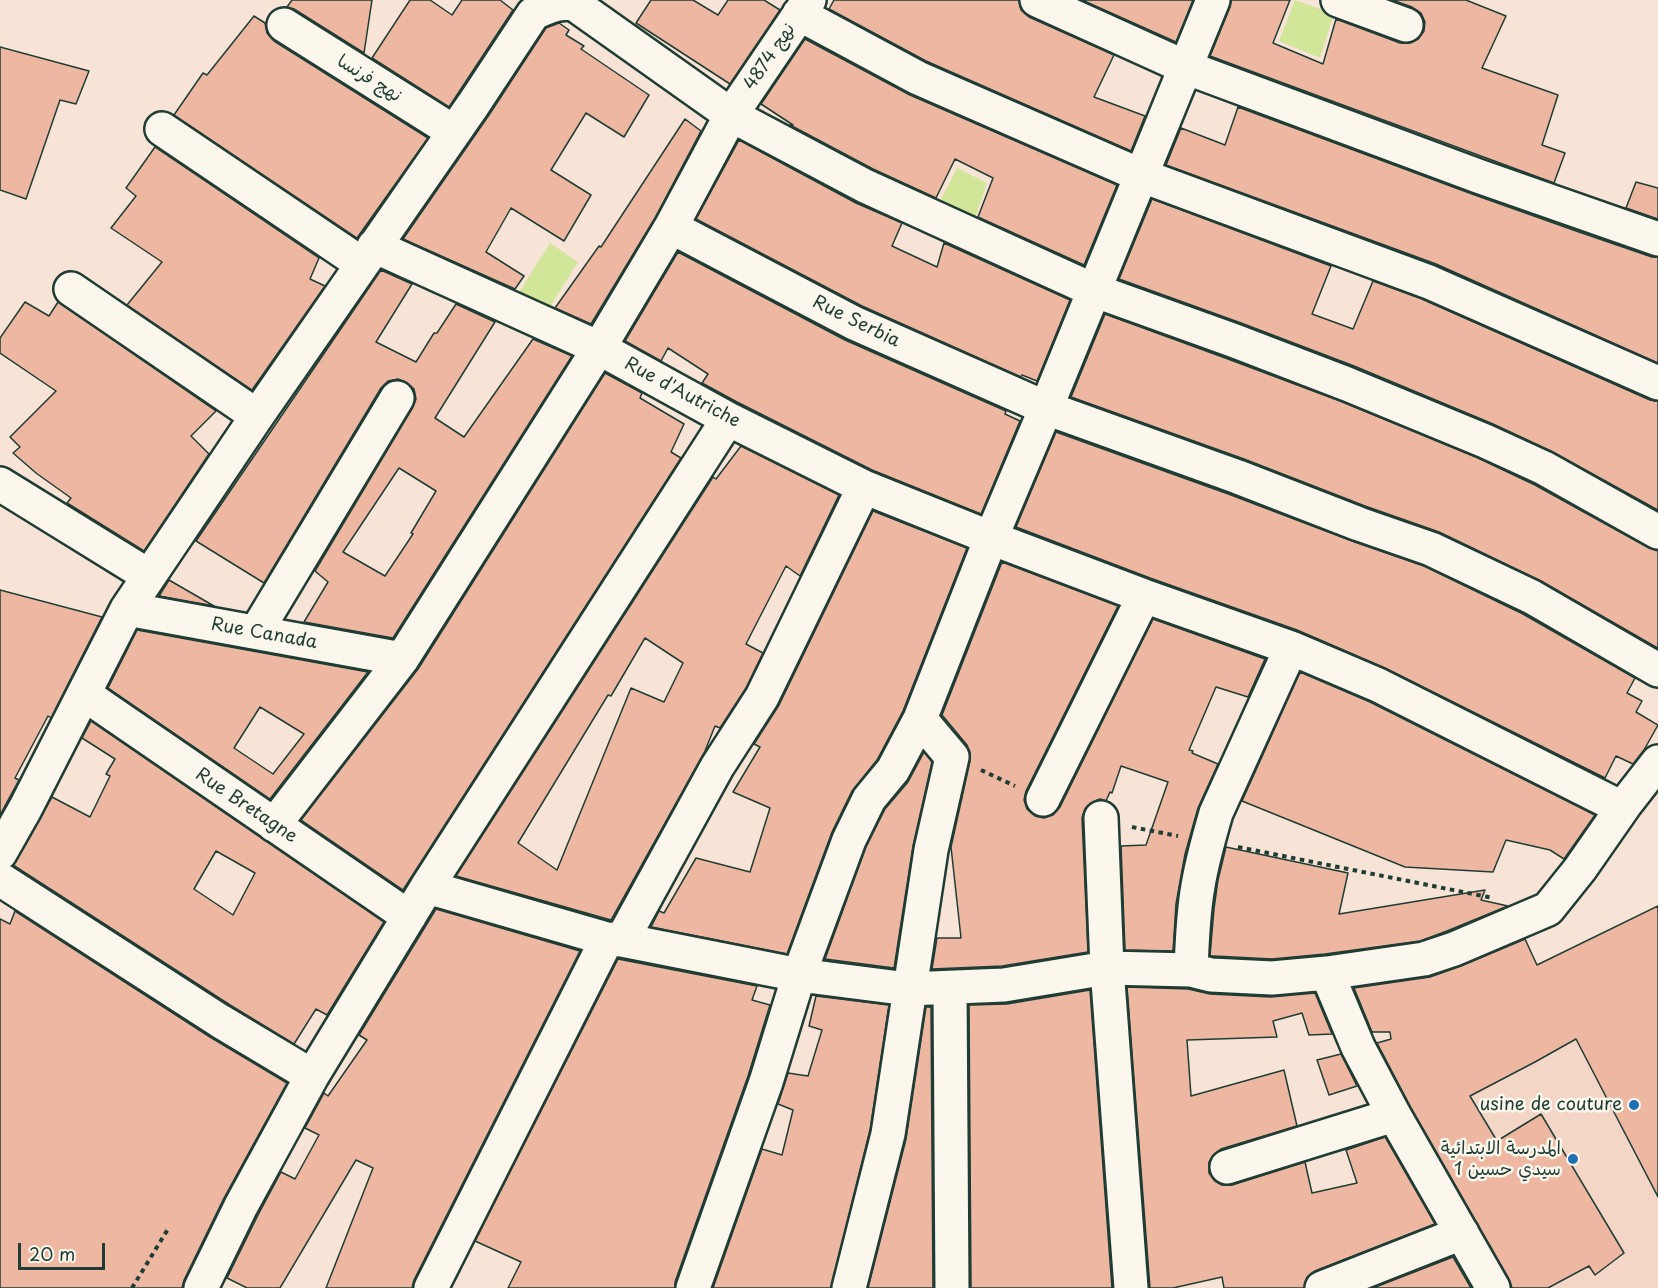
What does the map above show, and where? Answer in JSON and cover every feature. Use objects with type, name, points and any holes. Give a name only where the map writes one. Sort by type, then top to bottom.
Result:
[{"type":"street","points":[[1037,0],[1185,67],[1478,176],[1658,239]]},
{"type":"street","points":[[693,1288],[758,1103],[799,975],[849,840],[869,799],[893,770],[920,719],[991,538],[1213,0]]},
{"type":"street","points":[[1338,0],[1406,25]]},
{"type":"street","points":[[0,853],[127,609],[533,14],[546,6],[560,3],[573,3],[731,115],[865,186],[1093,290],[1246,345],[1485,441],[1544,468],[1658,532]]},
{"type":"street","points":[[804,7],[918,78],[1140,175],[1429,282],[1658,383]]},
{"type":"street","name":"نهج 4874","points":[[274,825],[402,658],[599,348],[731,115],[804,7]]},
{"type":"street","name":"نهج فرنسا","points":[[284,25],[454,132]]},
{"type":"street","name":"Rue d'Autriche","points":[[162,129],[368,255],[599,348],[728,419],[864,487],[1144,597],[1291,648],[1378,685],[1612,803],[1623,805],[1626,802]]},
{"type":"street","name":"Rue Serbia","points":[[670,226],[854,323],[1046,408],[1431,549],[1532,597],[1658,670]]},
{"type":"street","points":[[71,289],[257,416]]},
{"type":"street","points":[[256,632],[397,398]]},
{"type":"street","points":[[201,1288],[241,1206],[312,1076],[427,887],[728,419]]},
{"type":"street","points":[[0,484],[149,576]]},
{"type":"street","points":[[431,1288],[615,939],[717,767],[762,697],[864,487]]},
{"type":"street","points":[[1043,800],[1144,597]]},
{"type":"street","name":"Rue Canada","points":[[127,609],[402,658]]},
{"type":"street","points":[[1191,970],[1192,931],[1198,886],[1216,813],[1291,648]]},
{"type":"street","name":"Rue Bretagne","points":[[84,694],[409,917]]},
{"type":"street","points":[[849,1288],[888,1134],[908,989],[931,850],[952,757],[920,719]]},
{"type":"street","points":[[427,887],[615,939],[799,975],[908,989],[1004,985],[1107,968],[1191,970],[1211,975],[1272,978],[1327,974],[1424,959],[1454,949],[1548,909],[1658,762]]},
{"type":"street","points":[[1101,818],[1107,968],[1131,1288]]},
{"type":"street","points":[[0,879],[220,1021],[312,1076]]},
{"type":"street","points":[[1327,974],[1358,1047],[1394,1115],[1493,1288]]},
{"type":"street","points":[[950,988],[952,1288]]},
{"type":"street","points":[[1227,1167],[1394,1115]]},
{"type":"street","points":[[1322,1288],[1462,1233]]},
{"type":"path","points":[[952,757],[1043,800]]},
{"type":"path","points":[[1101,818],[1124,825],[1502,900]]},
{"type":"path","points":[[132,1288],[168,1228]]},
{"type":"shaded area","name":"المدرسة الابتدائية سيدي حسين 1","points":[[1576,1039],[1658,1197],[1658,1288],[1548,1288],[1574,1274],[1470,1096]]},
{"type":"green space","points":[[1295,0],[1334,14],[1320,58],[1279,41]]},
{"type":"green space","points":[[957,168],[987,183],[971,230],[935,211]]},
{"type":"green space","points":[[550,243],[578,262],[545,315],[513,302]]},
{"type":"building","points":[[292,0],[372,0],[364,53],[294,9],[287,7]]},
{"type":"building","points":[[410,0],[430,0],[452,15],[462,0],[500,0],[513,10],[449,107],[372,58]]},
{"type":"building","points":[[651,0],[693,0],[718,15],[728,0],[764,0],[780,10],[730,84],[636,23]]},
{"type":"building","points":[[834,0],[1019,0],[1021,10],[1029,17],[1114,55],[1094,97],[1145,116],[1131,151],[926,61],[829,9]]},
{"type":"building","points":[[1082,0],[1193,0],[1176,42]]},
{"type":"building","points":[[1231,0],[1290,0],[1273,43],[1323,64],[1336,19],[1400,43],[1410,43],[1418,39],[1424,31],[1425,22],[1421,13],[1392,0],[1466,0],[1506,16],[1482,68],[1558,95],[1542,145],[1565,153],[1554,183],[1210,56]]},
{"type":"building","points":[[254,16],[265,23],[267,33],[274,41],[428,138],[357,238],[174,115],[203,73],[207,75]]},
{"type":"building","points":[[559,23],[569,30],[566,35],[584,46],[581,49],[649,95],[624,137],[586,113],[551,170],[591,195],[564,241],[511,208],[486,252],[524,276],[515,289],[403,239],[546,28]]},
{"type":"building","points":[[805,39],[910,95],[1117,185],[1084,265],[978,217],[993,178],[955,159],[936,198],[873,169],[790,125],[793,125],[761,104]]},
{"type":"building","points":[[0,47],[89,71],[76,104],[60,100],[26,199],[0,190]]},
{"type":"building","points":[[1238,107],[1472,194],[1652,257],[1658,257],[1658,363],[1436,264],[1166,165],[1181,128],[1225,145]]},
{"type":"building","points":[[685,119],[701,131],[655,218],[591,324],[555,308],[599,246],[601,247]]},
{"type":"building","points":[[739,140],[856,203],[902,223],[892,246],[937,267],[944,243],[1070,300],[1037,381],[1022,375],[1021,377],[862,306],[696,219]]},
{"type":"building","points":[[155,147],[319,258],[310,279],[325,286],[252,390],[127,305],[162,262],[111,228],[136,196],[126,188]]},
{"type":"building","points":[[1636,182],[1658,188],[1658,219],[1626,208]]},
{"type":"building","points":[[1152,199],[1331,266],[1312,314],[1353,329],[1373,281],[1422,299],[1650,400],[1658,401],[1658,510],[1553,452],[1493,424],[1354,366],[1119,279]]},
{"type":"building","points":[[678,252],[845,340],[1006,411],[1005,414],[1020,421],[981,514],[872,470],[737,402],[702,383],[708,374],[668,348],[661,361],[625,341]]},
{"type":"building","points":[[381,270],[412,284],[376,342],[416,362],[456,304],[495,322],[435,418],[464,437],[533,339],[572,356],[393,638],[304,622],[328,582],[315,571],[413,407],[416,399],[414,389],[406,382],[398,379],[388,381],[381,388],[264,583],[196,541]],"holes":[[[399,468],[436,491],[411,533],[413,534],[385,576],[343,552]]]},
{"type":"building","points":[[25,302],[49,316],[58,302],[216,411],[191,436],[209,454],[144,551],[67,503],[71,498],[13,453],[20,447],[10,437],[56,391],[0,353],[0,338]]},
{"type":"building","points":[[1105,314],[1340,401],[1478,458],[1535,485],[1658,551],[1658,648],[1541,581],[1439,532],[1071,397]]},
{"type":"building","points":[[605,373],[642,393],[640,398],[684,424],[671,452],[681,458],[403,890],[301,820],[418,669]]},
{"type":"building","points":[[1056,432],[1424,566],[1523,614],[1635,678],[1627,693],[1642,701],[1636,712],[1658,725],[1633,764],[1616,756],[1605,778],[1385,668],[1297,630],[1016,527]]},
{"type":"building","points":[[741,446],[839,495],[800,576],[786,566],[746,644],[763,653],[746,688],[720,728],[715,726],[705,751],[611,920],[456,876],[713,477],[716,479]],"holes":[[[645,638],[683,663],[664,702],[631,688],[557,870],[518,843]]]},
{"type":"building","points":[[873,511],[967,548],[903,711],[877,760],[852,791],[832,832],[787,954],[651,927],[659,911],[664,913],[696,858],[750,872],[770,808],[733,792],[760,747],[754,744],[779,705]]},
{"type":"building","points":[[1002,562],[1118,606],[1026,791],[1024,800],[1027,809],[1035,816],[1044,818],[1053,815],[1060,807],[1153,619],[1265,659],[1248,697],[1216,687],[1189,750],[1218,764],[1198,808],[1185,854],[1176,904],[1173,951],[1125,950],[1121,846],[1146,845],[1168,782],[1121,766],[1112,793],[1110,792],[1106,801],[1100,799],[1091,803],[1085,809],[1082,818],[1088,952],[1002,966],[932,969],[937,938],[961,938],[951,847],[970,761],[967,745],[942,715]]},
{"type":"building","points":[[169,580],[214,606],[159,596]]},
{"type":"building","points":[[0,590],[102,617],[51,718],[48,716],[15,778],[19,780],[0,815]]},
{"type":"building","points":[[137,630],[368,672],[270,799],[108,688]],"holes":[[[260,707],[304,734],[273,774],[234,748]]]},
{"type":"building","points":[[1300,672],[1370,702],[1595,815],[1564,859],[1550,850],[1506,840],[1493,872],[1405,867],[1242,801]]},
{"type":"building","points":[[91,721],[384,922],[327,1015],[316,1009],[294,1044],[13,865],[52,797],[90,817],[110,776],[106,774],[115,759],[82,738]],"holes":[[[216,851],[255,873],[233,915],[194,889]]]},
{"type":"building","points":[[924,752],[932,762],[913,846],[894,968],[825,959],[866,847],[885,809],[908,782]]},
{"type":"building","points":[[1226,847],[1348,873],[1339,914],[1485,890],[1481,900],[1508,906],[1420,941],[1272,959],[1210,956],[1218,880]]},
{"type":"building","points":[[1658,906],[1658,1197],[1576,1039],[1470,1096],[1497,1141],[1541,1114],[1624,1253],[1595,1275],[1589,1266],[1548,1288],[1512,1288],[1377,1043],[1391,1039],[1390,1032],[1372,1032],[1354,988],[1430,977],[1525,939],[1537,965]]},
{"type":"building","points":[[436,909],[580,951],[412,1288],[326,1288],[373,1168],[356,1160],[280,1288],[247,1288],[227,1278],[281,1172],[295,1179],[319,1135],[305,1128],[324,1093],[328,1096],[367,1040],[359,1035]]},
{"type":"building","points":[[15,911],[210,1037],[287,1083],[224,1198],[182,1288],[0,1288],[0,919],[10,924]]},
{"type":"building","points":[[618,959],[757,986],[752,1000],[770,1005],[748,1076],[675,1282],[675,1288],[508,1288],[521,1262],[475,1241]]},
{"type":"building","points":[[1127,987],[1188,989],[1210,994],[1271,997],[1315,993],[1332,1034],[1309,1035],[1302,1013],[1273,1021],[1277,1037],[1187,1040],[1191,1096],[1284,1070],[1297,1126],[1221,1149],[1213,1155],[1209,1162],[1209,1173],[1215,1181],[1222,1185],[1232,1185],[1305,1162],[1312,1193],[1357,1183],[1346,1150],[1385,1137],[1435,1224],[1315,1271],[1307,1277],[1304,1288],[1224,1288],[1222,1277],[1173,1288],[1150,1288]]},
{"type":"building","points":[[1090,990],[1112,1288],[971,1288],[969,1005],[1007,1004]]},
{"type":"building","points":[[816,996],[889,1005],[870,1130],[831,1288],[713,1288],[762,1149],[782,1155],[793,1110],[778,1104],[788,1073],[808,1076],[822,1030],[809,1026]]},
{"type":"building","points":[[926,1007],[931,1007],[933,1288],[868,1288],[906,1139]]},
{"type":"building","points":[[1341,1054],[1357,1086],[1329,1095],[1317,1060]]},
{"type":"building","points":[[1453,1257],[1471,1288],[1373,1288]]},
{"type":"place","name":"usine de couture","points":[[1634,1105]]},
{"type":"place","name":"المدرسة الابتدائية سيدي حسين 1","points":[[1573,1159]]}]
